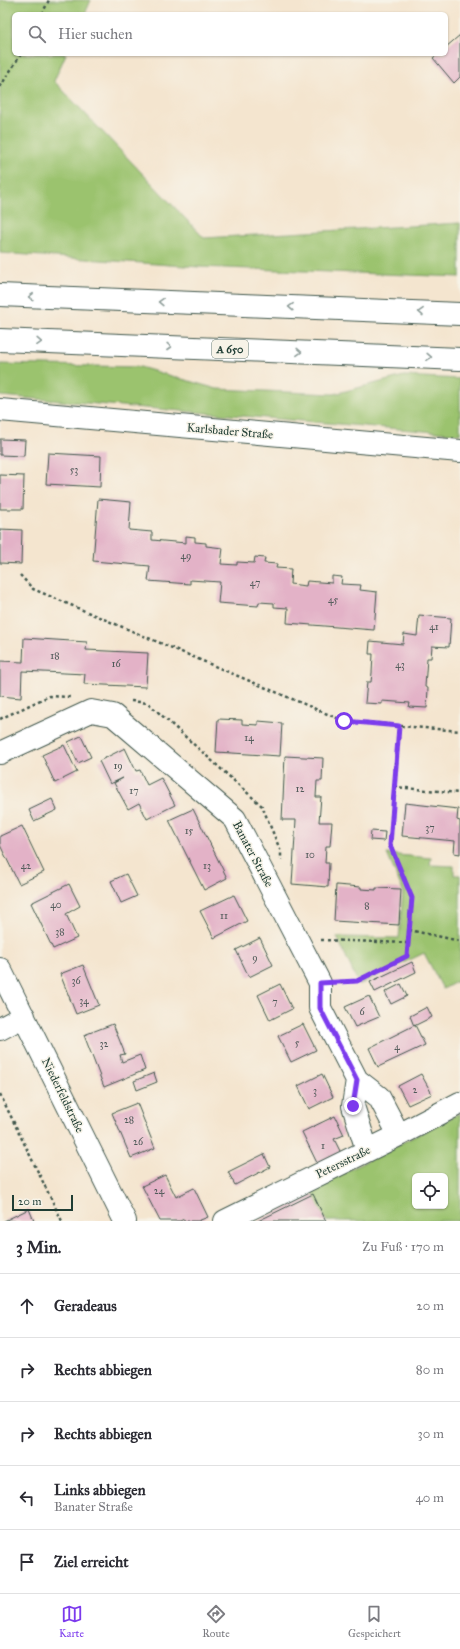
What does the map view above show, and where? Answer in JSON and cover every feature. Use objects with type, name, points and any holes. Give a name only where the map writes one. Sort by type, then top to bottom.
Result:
[{"type":"main road","points":[[0,295],[460,314]]},
{"type":"main road","name":"A 650","points":[[0,340],[460,359]]},
{"type":"main road","name":"Karlsbader Straße","points":[[0,410],[460,451]]},
{"type":"main road","name":"Banater Straße","points":[[0,753],[91,711],[113,715],[235,819],[320,983],[320,1008],[357,1080],[379,1097],[399,1135]]},
{"type":"main road","name":"Niederfeldstraße","points":[[0,969],[125,1221]]},
{"type":"main road","points":[[0,1030],[24,1016]]},
{"type":"main road","points":[[357,1080],[353,1106],[367,1150]]},
{"type":"main road","name":"Petersstraße","points":[[225,1221],[399,1135],[460,1103]]},
{"type":"path","points":[[43,12],[49,0]]},
{"type":"path","points":[[0,87],[20,56]]},
{"type":"path","points":[[20,575],[32,589],[344,721],[460,731]]},
{"type":"path","points":[[320,983],[357,981],[407,956],[412,898],[390,845],[399,726]]},
{"type":"path","points":[[394,787],[460,793]]},
{"type":"path","points":[[409,930],[460,941]]},
{"type":"path","points":[[298,940],[408,943]]},
{"type":"path","points":[[0,1094],[62,1221]]},
{"type":"green space","points":[[0,0],[91,0],[86,12],[12,12],[12,56],[65,56],[54,81],[204,238],[460,223],[460,277],[199,267],[0,253]]},
{"type":"green space","points":[[0,364],[140,367],[217,389],[334,394],[404,376],[460,379],[460,434],[0,396]]},
{"type":"green space","points":[[387,854],[431,858],[430,865],[454,866],[454,875],[460,875],[460,980],[443,989],[424,953],[359,985],[337,937],[399,938],[403,891]]},
{"type":"green space","points":[[460,1113],[460,1221],[326,1221],[310,1190]]},
{"type":"building","points":[[460,35],[460,77],[454,83],[433,58],[436,56],[448,56],[448,45]]},
{"type":"building","points":[[0,439],[25,440],[24,456],[0,455]]},
{"type":"building","points":[[48,453],[101,456],[100,487],[46,484]]},
{"type":"building","points":[[0,475],[24,476],[23,509],[0,509]]},
{"type":"building","points":[[98,499],[131,502],[129,530],[152,532],[152,540],[186,543],[186,536],[195,537],[195,542],[206,543],[206,546],[223,548],[221,564],[237,565],[237,562],[254,563],[255,557],[265,558],[264,563],[277,564],[276,568],[291,569],[290,584],[306,586],[307,581],[332,583],[332,576],[342,577],[341,584],[361,585],[360,590],[377,592],[374,630],[287,623],[288,608],[274,607],[274,603],[259,602],[258,606],[218,603],[220,582],[190,580],[190,584],[148,581],[150,566],[93,561]]},
{"type":"building","points":[[0,529],[22,530],[21,564],[0,563]]},
{"type":"building","points":[[419,615],[451,618],[449,647],[432,646],[431,658],[427,658],[425,687],[428,688],[427,708],[409,707],[410,703],[382,701],[382,704],[365,703],[367,682],[371,682],[372,673],[373,654],[369,654],[370,641],[403,644],[404,634],[417,636]]},
{"type":"building","points":[[24,638],[87,642],[86,650],[148,653],[146,687],[84,684],[85,674],[22,671],[21,698],[0,696],[0,661],[23,662]]},
{"type":"building","points":[[218,719],[242,720],[242,724],[258,725],[258,721],[282,723],[280,756],[216,752]]},
{"type":"building","points":[[81,736],[91,757],[78,763],[68,742]]},
{"type":"building","points":[[64,745],[77,772],[55,783],[42,755]]},
{"type":"building","points":[[125,748],[136,771],[140,770],[147,785],[161,778],[175,805],[147,819],[139,803],[128,809],[114,783],[123,778],[110,784],[99,761]]},
{"type":"building","points":[[285,756],[323,758],[322,781],[317,781],[316,797],[321,797],[319,822],[332,822],[330,846],[326,846],[325,863],[329,863],[328,887],[292,884],[296,820],[282,820]]},
{"type":"building","points":[[52,799],[57,810],[34,821],[29,810]]},
{"type":"building","points":[[405,803],[458,809],[457,820],[460,821],[460,854],[454,853],[455,841],[402,836]]},
{"type":"building","points":[[193,809],[227,878],[204,890],[169,820]]},
{"type":"building","points":[[22,826],[44,872],[19,884],[0,845],[0,836]]},
{"type":"building","points":[[371,831],[385,832],[384,841],[370,840]]},
{"type":"building","points":[[126,874],[137,896],[121,903],[111,881]]},
{"type":"building","points":[[69,884],[80,906],[66,914],[77,938],[53,949],[31,903]]},
{"type":"building","points":[[336,885],[376,890],[376,888],[401,889],[399,925],[334,921]]},
{"type":"building","points":[[234,895],[247,921],[214,938],[200,911]]},
{"type":"building","points":[[260,938],[273,965],[249,977],[236,950]]},
{"type":"building","points":[[412,962],[416,972],[375,992],[370,982]]},
{"type":"building","points":[[83,965],[99,1005],[76,1014],[60,974]]},
{"type":"building","points":[[280,984],[292,1009],[270,1020],[258,995]]},
{"type":"building","points":[[401,984],[407,996],[391,1004],[385,992]]},
{"type":"building","points":[[369,996],[379,1017],[355,1027],[345,1007]]},
{"type":"building","points":[[427,1007],[432,1017],[414,1026],[410,1016]]},
{"type":"building","points":[[113,1024],[125,1054],[120,1055],[122,1062],[140,1055],[145,1070],[104,1087],[84,1035]]},
{"type":"building","points":[[303,1024],[316,1050],[291,1062],[278,1036]]},
{"type":"building","points":[[415,1025],[425,1045],[378,1067],[369,1048]]},
{"type":"building","points":[[154,1073],[157,1082],[137,1090],[134,1081]]},
{"type":"building","points":[[322,1074],[333,1097],[309,1109],[298,1086]]},
{"type":"building","points":[[421,1074],[432,1094],[408,1105],[398,1086]]},
{"type":"building","points":[[137,1103],[155,1148],[131,1158],[112,1113]]},
{"type":"building","points":[[335,1116],[344,1135],[334,1139],[341,1153],[318,1165],[302,1132]]},
{"type":"building","points":[[264,1154],[270,1167],[235,1185],[228,1172]]},
{"type":"building","points":[[165,1175],[176,1197],[194,1188],[208,1217],[198,1221],[185,1221],[184,1219],[180,1221],[160,1221],[142,1186]]},
{"type":"building","points":[[313,1194],[326,1221],[258,1221]]},
{"type":"building","points":[[29,1209],[34,1221],[4,1221]]},
{"type":"route","points":[[344,721],[399,726],[390,845],[412,898],[407,956],[357,981],[320,983],[320,1008],[357,1080],[353,1106]]}]
